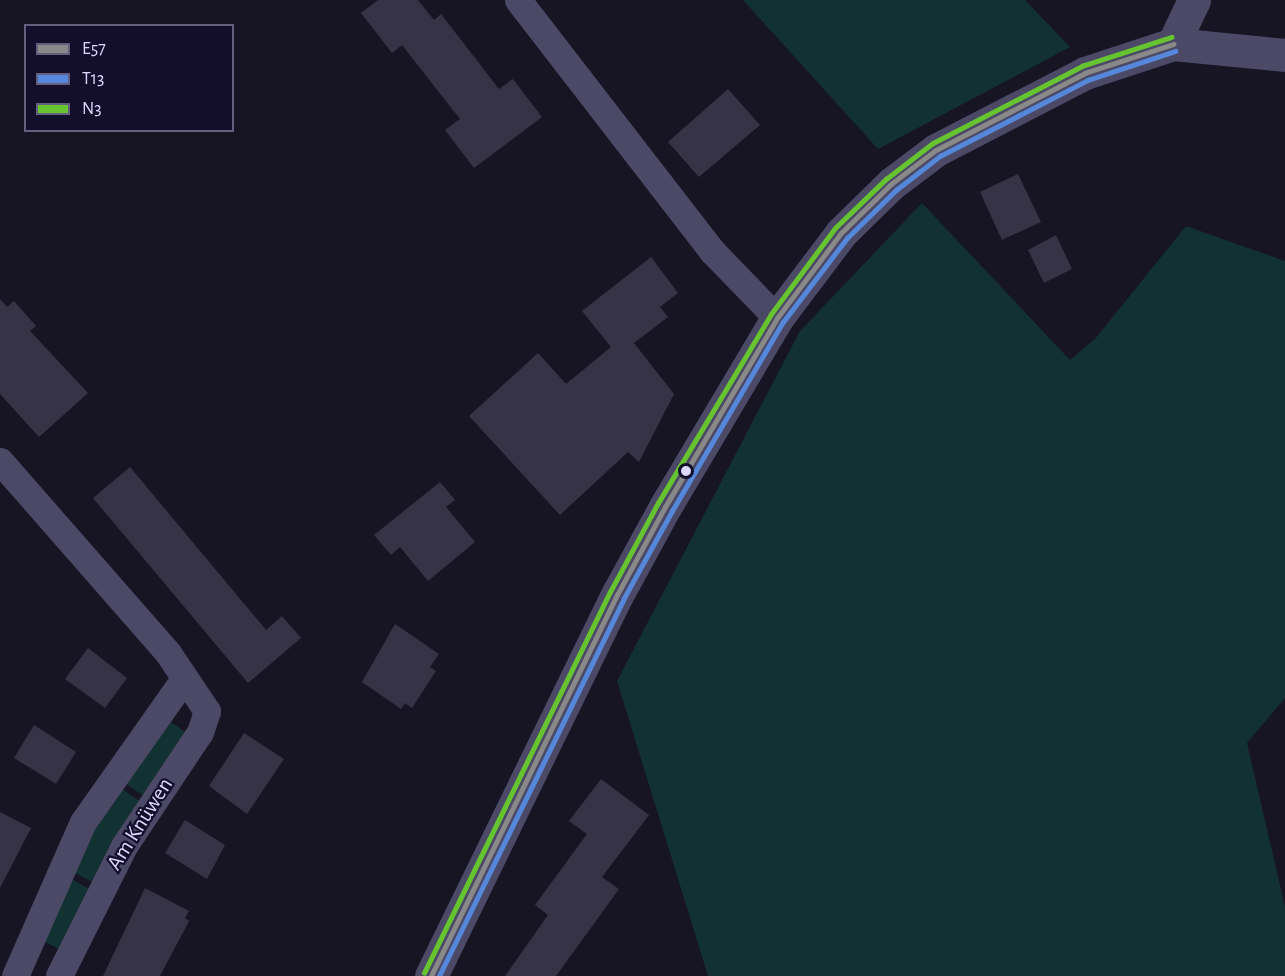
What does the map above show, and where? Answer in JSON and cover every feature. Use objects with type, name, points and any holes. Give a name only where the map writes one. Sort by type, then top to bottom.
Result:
[{"type":"street","points":[[518,0],[712,251],[777,318]]},
{"type":"street","points":[[1173,44],[1194,0]]},
{"type":"street","points":[[431,976],[617,595],[777,318],[841,233],[891,184],[936,150],[1085,73],[1173,44],[1285,55]]},
{"type":"street","name":"Am Knüwen","points":[[0,461],[168,652],[207,711],[200,732],[124,846],[59,976]]},
{"type":"street","name":"Am Knüwen","points":[[15,976],[83,822],[184,679]]},
{"type":"green space","points":[[743,0],[1025,0],[1070,47],[878,149]]},
{"type":"green space","points":[[922,203],[1070,360],[1095,339],[1186,226],[1285,261],[1285,698],[1247,743],[1285,907],[1285,976],[708,976],[617,681],[800,331]]},
{"type":"green space","points":[[167,719],[188,734],[144,796],[123,782]]},
{"type":"green space","points":[[119,787],[141,802],[95,883],[71,871]]},
{"type":"green space","points":[[68,877],[91,890],[61,950],[41,940]]},
{"type":"building","points":[[378,0],[418,0],[434,20],[441,14],[499,89],[513,79],[542,117],[474,168],[445,130],[460,119],[402,45],[392,53],[361,13]]},
{"type":"building","points":[[728,89],[760,125],[699,177],[668,142]]},
{"type":"building","points":[[1018,174],[1041,222],[1002,240],[980,192]]},
{"type":"building","points":[[1056,235],[1072,269],[1044,283],[1028,250]]},
{"type":"building","points":[[651,257],[678,293],[660,307],[668,317],[634,343],[674,394],[639,462],[628,452],[560,515],[469,416],[538,353],[566,384],[611,347],[582,311]]},
{"type":"building","points":[[0,299],[7,307],[14,301],[36,326],[30,331],[88,393],[39,437],[0,394]]},
{"type":"building","points":[[130,467],[266,630],[282,616],[301,638],[248,683],[93,498]]},
{"type":"building","points":[[440,482],[455,500],[446,507],[475,542],[428,581],[400,547],[391,555],[374,535]]},
{"type":"building","points":[[395,624],[439,654],[430,667],[436,671],[412,708],[405,703],[401,709],[362,682]]},
{"type":"building","points":[[88,648],[127,678],[105,708],[65,679]]},
{"type":"building","points":[[34,725],[76,752],[56,784],[14,758]]},
{"type":"building","points":[[244,733],[284,759],[247,814],[209,786]]},
{"type":"building","points":[[601,779],[649,815],[602,877],[619,889],[556,976],[505,976],[548,915],[535,905],[587,834],[569,821]]},
{"type":"building","points":[[0,812],[31,828],[0,888]]},
{"type":"building","points":[[185,820],[225,845],[207,879],[165,853]]},
{"type":"building","points":[[145,888],[189,911],[185,918],[189,921],[160,976],[103,976]]},
{"type":"transit line","name":"N3","points":[[424,973],[610,592],[658,503],[771,314],[835,228],[886,179],[933,143],[1082,66],[1171,37]]},
{"type":"transit line","name":"E57","points":[[431,976],[617,595],[665,507],[777,318],[841,233],[891,184],[936,150],[1085,73],[1173,44]]},
{"type":"transit line","name":"T13","points":[[439,976],[624,598],[672,511],[783,322],[847,238],[896,190],[940,156],[1088,80],[1175,51]]}]
